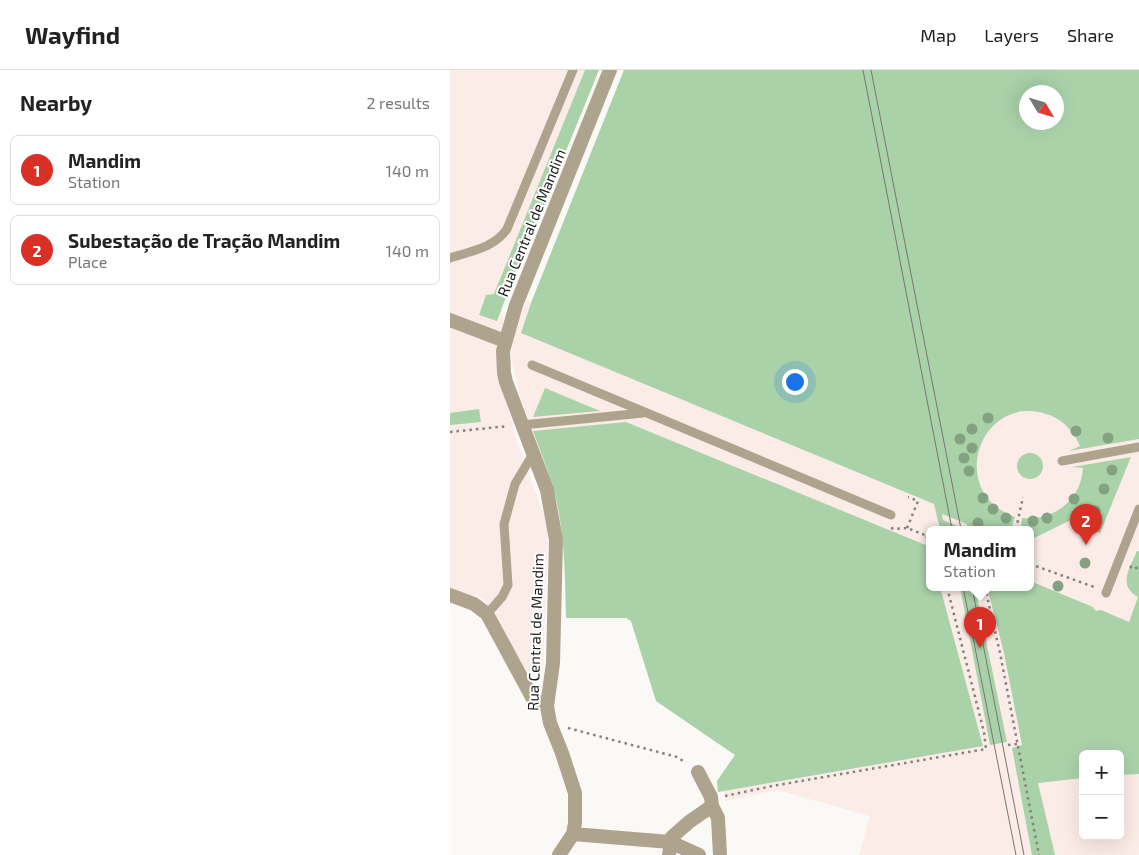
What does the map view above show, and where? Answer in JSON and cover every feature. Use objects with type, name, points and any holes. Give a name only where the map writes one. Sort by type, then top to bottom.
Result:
[{"type":"street","name":"Rua Central de Mandim","points":[[559,855],[573,834],[575,793],[550,723],[547,706],[553,663],[556,540],[547,490],[533,454],[516,425],[504,373],[503,351],[516,305],[610,70]]},
{"type":"street","points":[[450,320],[505,341]]},
{"type":"street","points":[[450,596],[474,604],[487,614],[533,699],[547,706]]},
{"type":"street","points":[[698,772],[711,797],[712,806],[718,818],[720,855]]},
{"type":"street","points":[[669,849],[672,837],[712,806]]},
{"type":"street","points":[[573,834],[699,855]]},
{"type":"lane","points":[[450,258],[493,244],[507,229],[573,70]]},
{"type":"lane","points":[[532,365],[891,515]]},
{"type":"lane","points":[[516,425],[646,413]]},
{"type":"lane","points":[[1062,461],[1139,447]]},
{"type":"lane","points":[[487,614],[502,597],[508,585],[504,524],[515,484],[533,454]]},
{"type":"lane","points":[[1102,591],[1139,509]]},
{"type":"path","points":[[450,432],[516,425]]},
{"type":"path","points":[[907,528],[918,501],[908,497]]},
{"type":"path","points":[[1017,526],[1023,497]]},
{"type":"path","points":[[894,529],[907,528],[926,536]]},
{"type":"path","points":[[1129,564],[1133,569],[1139,567]]},
{"type":"path","points":[[1034,566],[1102,591]]},
{"type":"path","points":[[712,806],[725,796],[753,790],[988,749],[947,591]]},
{"type":"path","points":[[986,591],[1039,855]]},
{"type":"path","points":[[550,723],[677,757],[698,772]]},
{"type":"path","points":[[1008,746],[1018,745]]},
{"type":"shaded area","points":[[450,70],[599,70],[526,249],[523,251],[502,307],[505,341],[503,388],[517,443],[548,525],[543,671],[528,676],[483,598],[450,591]]},
{"type":"shaded area","points":[[624,70],[1139,70],[1139,855],[859,855],[870,816],[777,790],[726,801],[724,791],[718,792],[717,781],[735,755],[656,701],[631,621],[626,618],[566,618],[564,549],[558,507],[550,479],[520,396],[511,356],[513,341],[526,301],[531,302]]},
{"type":"green space","points":[[585,70],[599,70],[526,249],[523,251],[497,321],[479,315],[486,295],[494,294]]},
{"type":"green space","points":[[624,70],[1139,70],[1139,439],[1069,451],[1080,446],[1070,429],[1057,418],[1046,414],[1023,411],[1003,418],[989,431],[980,449],[977,468],[981,488],[994,505],[1015,517],[1012,526],[967,526],[967,524],[942,514],[943,520],[957,526],[939,526],[934,504],[521,333],[531,303]]},
{"type":"green space","points":[[545,388],[600,411],[533,417]]},
{"type":"green space","points":[[479,409],[481,422],[450,425],[450,413]]},
{"type":"green space","points":[[626,422],[926,545],[926,591],[941,591],[983,746],[718,792],[717,781],[735,755],[656,701],[631,621],[626,618],[566,618],[565,576],[558,508],[533,431]]},
{"type":"green space","points":[[1030,453],[1039,457],[1043,466],[1039,475],[1030,479],[1021,475],[1017,466],[1021,457]]},
{"type":"green space","points":[[1131,457],[1100,533],[1069,521],[1034,538],[1034,526],[1021,526],[1022,518],[1045,516],[1055,512],[1071,499],[1077,490],[1083,468],[1072,467]]},
{"type":"green space","points":[[1137,551],[1139,551],[1139,774],[1124,775],[1124,750],[1079,750],[1079,778],[1038,783],[1055,855],[1032,855],[1012,748],[1022,745],[1004,653],[988,591],[1034,591],[1034,583],[1093,607],[1096,611],[1101,610],[1129,622],[1138,597],[1128,587],[1127,576]]},
{"type":"green space","points":[[961,591],[976,591],[1007,742],[990,745]]},
{"type":"tram line","points":[[863,70],[951,526]]},
{"type":"tram line","points":[[871,70],[960,526]]},
{"type":"tram line","points":[[964,591],[1016,855]]},
{"type":"tram line","points":[[973,591],[1024,855]]},
{"type":"place","name":"Subestação de Tração Mandim","points":[[1086,545]]},
{"type":"place","name":"Mandim","points":[[980,648]]}]
